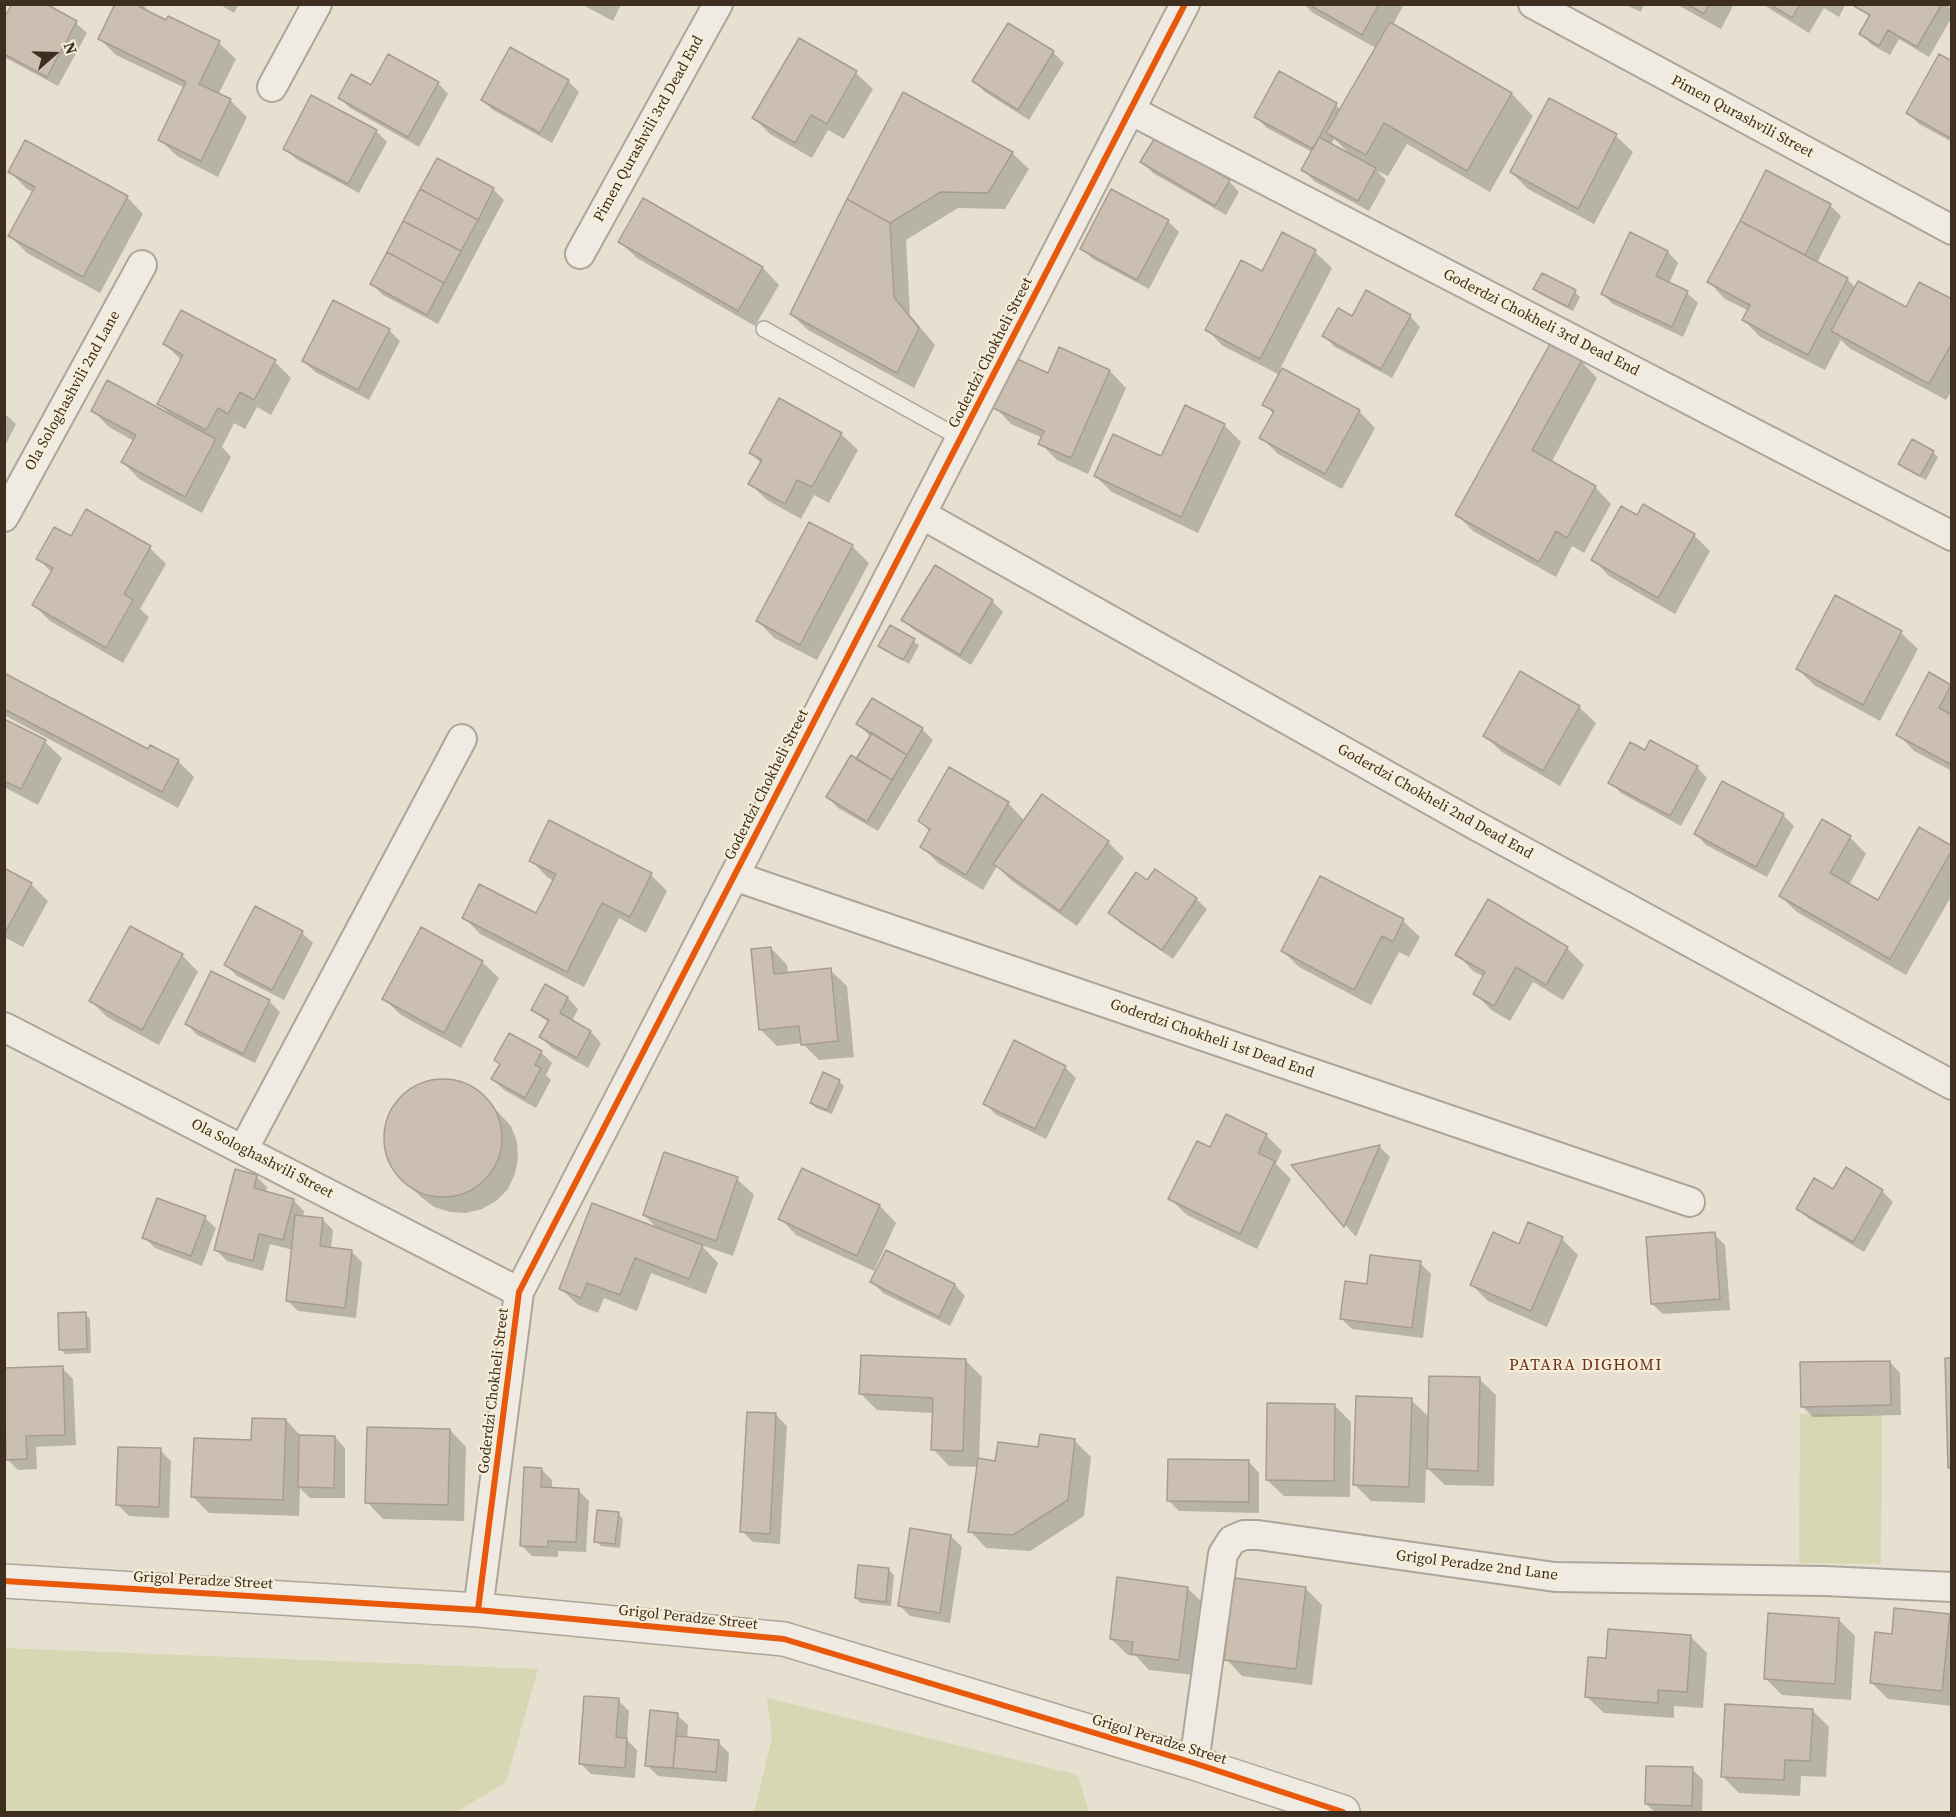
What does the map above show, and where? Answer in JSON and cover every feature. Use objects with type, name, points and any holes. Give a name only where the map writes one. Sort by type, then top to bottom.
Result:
[{"type":"street","points":[[272,87],[317,4]]},
{"type":"street","name":"Pimen Qurashvili 3rd Dead End","points":[[580,254],[718,4]]},
{"type":"street","name":"Goderdzi Chokheli Street","points":[[478,1610],[519,1292],[1185,4]]},
{"type":"street","name":"Pimen Qurashvili Street","points":[[1533,4],[1952,230]]},
{"type":"street","name":"Goderdzi Chokheli 3rd Dead End","points":[[1130,110],[1952,536]]},
{"type":"street","name":"Ola Sologhashvili 2nd Lane","points":[[4,517],[142,265]]},
{"type":"street","name":"Goderdzi Chokheli 2nd Dead End","points":[[921,514],[1474,825],[1952,1085]]},
{"type":"street","points":[[243,1150],[462,739]]},
{"type":"street","name":"Goderdzi Chokheli 1st Dead End","points":[[734,876],[1689,1202]]},
{"type":"street","name":"Ola Sologhashvili Street","points":[[4,1027],[519,1292]]},
{"type":"street","name":"Grigol Peradze 2nd Lane","points":[[1194,1763],[1223,1554],[1232,1540],[1244,1535],[1258,1535],[1556,1577],[1825,1581],[1952,1587]]},
{"type":"street","name":"Grigol Peradze Street","points":[[4,1581],[478,1610],[784,1639],[1194,1763],[1343,1812]]},
{"type":"lane","points":[[764,329],[960,438]]},
{"type":"green space","points":[[1800,1414],[1882,1415],[1881,1564],[1799,1563]]},
{"type":"green space","points":[[5,1648],[538,1669],[506,1782],[456,1812],[5,1812]]},
{"type":"green space","points":[[767,1698],[1078,1775],[1089,1812],[754,1812],[772,1738]]},
{"type":"building","points":[[12,4],[46,4],[77,21],[47,77],[4,54],[4,18]]},
{"type":"building","points":[[115,4],[141,4],[140,7],[166,20],[168,16],[220,41],[199,84],[231,99],[201,161],[158,140],[186,82],[98,39]]},
{"type":"building","points":[[1308,4],[1379,4],[1362,35]]},
{"type":"building","points":[[1687,4],[1709,4],[1704,14]]},
{"type":"building","points":[[1769,4],[1800,4],[1792,18]]},
{"type":"building","points":[[1855,4],[1942,4],[1917,47],[1888,30],[1879,46],[1859,34],[1870,15],[1854,6]]},
{"type":"building","points":[[1390,22],[1512,93],[1467,171],[1384,123],[1366,155],[1326,133]]},
{"type":"building","points":[[1008,23],[1054,51],[1018,110],[972,81]]},
{"type":"building","points":[[799,38],[857,71],[827,124],[811,115],[795,143],[752,118]]},
{"type":"building","points":[[510,47],[569,80],[540,133],[481,100]]},
{"type":"building","points":[[388,54],[439,82],[408,137],[338,98],[351,74],[371,85]]},
{"type":"building","points":[[1939,54],[1952,61],[1952,139],[1906,113]]},
{"type":"building","points":[[1279,71],[1337,103],[1313,149],[1254,117]]},
{"type":"building","points":[[903,92],[1013,152],[988,193],[941,192],[890,223],[847,199]]},
{"type":"building","points":[[311,95],[377,130],[348,184],[283,149]]},
{"type":"building","points":[[1549,98],[1617,134],[1578,209],[1510,172]]},
{"type":"building","points":[[1156,136],[1230,180],[1215,206],[1140,162]]},
{"type":"building","points":[[1319,137],[1376,168],[1358,201],[1301,170]]},
{"type":"building","points":[[25,140],[128,196],[83,277],[8,236],[35,187],[8,172]]},
{"type":"building","points":[[437,158],[494,188],[478,220],[420,189]]},
{"type":"building","points":[[1766,170],[1831,204],[1805,255],[1740,221]]},
{"type":"building","points":[[420,189],[478,220],[461,251],[403,221]]},
{"type":"building","points":[[1111,189],[1169,220],[1137,280],[1080,249]]},
{"type":"building","points":[[643,198],[763,267],[738,311],[618,242]]},
{"type":"building","points":[[847,199],[890,223],[894,297],[919,328],[897,373],[790,314]]},
{"type":"building","points":[[403,221],[461,251],[444,283],[387,252]]},
{"type":"building","points":[[1740,221],[1848,278],[1808,355],[1742,320],[1750,305],[1707,282]]},
{"type":"building","points":[[1282,232],[1316,250],[1260,359],[1205,330],[1241,260],[1262,271]]},
{"type":"building","points":[[1630,232],[1668,251],[1656,276],[1688,291],[1672,327],[1601,294]]},
{"type":"building","points":[[387,252],[444,283],[427,315],[370,284]]},
{"type":"building","points":[[1542,273],[1576,290],[1568,307],[1533,289]]},
{"type":"building","points":[[1858,281],[1906,307],[1919,282],[1952,299],[1952,343],[1929,384],[1831,331]]},
{"type":"building","points":[[1366,290],[1411,315],[1381,369],[1322,336],[1338,308],[1352,316]]},
{"type":"building","points":[[333,300],[390,329],[358,390],[302,361]]},
{"type":"building","points":[[181,310],[276,360],[254,400],[240,392],[228,414],[218,408],[206,430],[157,404],[183,355],[163,344]]},
{"type":"building","points":[[1551,342],[1582,360],[1532,450],[1596,486],[1567,538],[1556,531],[1539,562],[1455,515]]},
{"type":"building","points":[[1059,347],[1110,370],[1071,458],[1038,444],[1044,431],[993,408],[1015,358],[1048,373]]},
{"type":"building","points":[[1282,368],[1360,410],[1325,474],[1259,438],[1274,411],[1262,405]]},
{"type":"building","points":[[107,380],[216,439],[185,497],[121,462],[136,435],[91,411]]},
{"type":"building","points":[[779,398],[842,433],[812,487],[797,480],[785,504],[748,484],[762,460],[749,453]]},
{"type":"building","points":[[1185,405],[1225,424],[1181,517],[1094,476],[1113,434],[1161,456]]},
{"type":"building","points":[[1912,439],[1934,451],[1920,476],[1898,464]]},
{"type":"building","points":[[1643,504],[1695,534],[1658,598],[1591,560],[1621,506],[1637,515]]},
{"type":"building","points":[[86,509],[151,546],[124,594],[133,600],[106,648],[32,605],[53,568],[36,559],[54,527],[71,536]]},
{"type":"building","points":[[809,522],[853,545],[800,645],[756,621]]},
{"type":"building","points":[[935,565],[993,600],[960,655],[901,620]]},
{"type":"building","points":[[1835,595],[1902,631],[1863,705],[1796,669]]},
{"type":"building","points":[[890,625],[915,639],[903,660],[878,646]]},
{"type":"building","points":[[1520,671],[1580,706],[1543,771],[1483,736]]},
{"type":"building","points":[[1929,672],[1951,685],[1939,708],[1952,715],[1952,765],[1896,735]]},
{"type":"building","points":[[4,673],[148,749],[150,745],[179,760],[162,792],[4,709]]},
{"type":"building","points":[[872,698],[923,728],[907,755],[856,724]]},
{"type":"building","points":[[4,719],[46,740],[21,789],[4,781]]},
{"type":"building","points":[[872,733],[907,755],[892,780],[856,759]]},
{"type":"building","points":[[1650,740],[1698,766],[1670,816],[1608,783],[1630,742],[1645,750]]},
{"type":"building","points":[[851,755],[892,780],[867,822],[826,797]]},
{"type":"building","points":[[949,767],[1009,802],[966,875],[920,847],[930,829],[918,821]]},
{"type":"building","points":[[1722,781],[1784,814],[1756,867],[1694,834]]},
{"type":"building","points":[[1042,794],[1109,841],[1060,911],[993,864]]},
{"type":"building","points":[[1822,819],[1851,836],[1830,873],[1878,900],[1919,827],[1952,846],[1952,850],[1890,959],[1779,896]]},
{"type":"building","points":[[549,820],[652,873],[630,917],[602,903],[567,972],[462,918],[479,884],[536,913],[556,874],[529,861]]},
{"type":"building","points":[[4,868],[32,883],[6,931],[4,931]]},
{"type":"building","points":[[1155,869],[1197,898],[1162,950],[1108,913],[1136,872],[1147,880]]},
{"type":"building","points":[[1320,876],[1404,919],[1393,942],[1382,936],[1354,990],[1281,951]]},
{"type":"building","points":[[1488,899],[1568,947],[1546,985],[1516,967],[1494,1006],[1473,994],[1485,972],[1455,955]]},
{"type":"building","points":[[255,906],[303,931],[272,990],[224,965]]},
{"type":"building","points":[[130,926],[183,954],[142,1030],[89,1001]]},
{"type":"building","points":[[421,927],[483,961],[444,1033],[382,999]]},
{"type":"building","points":[[771,947],[774,974],[831,968],[838,1041],[801,1045],[799,1026],[759,1030],[751,949]]},
{"type":"building","points":[[211,971],[270,1000],[243,1054],[185,1024]]},
{"type":"building","points":[[545,984],[568,997],[560,1013],[591,1031],[577,1058],[539,1037],[549,1020],[531,1010]]},
{"type":"building","points":[[509,1033],[542,1051],[535,1065],[541,1068],[525,1098],[491,1079],[500,1064],[494,1060]]},
{"type":"building","points":[[1014,1040],[1066,1066],[1035,1129],[983,1104]]},
{"type":"building","points":[[823,1072],[840,1080],[827,1110],[810,1103]]},
{"type":"building","points":[[443,1079],[466,1083],[485,1096],[498,1115],[502,1138],[498,1161],[485,1180],[466,1193],[443,1197],[420,1193],[401,1180],[388,1161],[384,1138],[388,1115],[401,1096],[420,1083]]},
{"type":"building","points":[[1226,1114],[1267,1134],[1258,1153],[1275,1161],[1240,1234],[1168,1199],[1197,1141],[1210,1147]]},
{"type":"building","points":[[1380,1145],[1344,1227],[1291,1165]]},
{"type":"building","points":[[664,1152],[738,1177],[716,1241],[643,1215]]},
{"type":"building","points":[[1846,1167],[1883,1190],[1853,1242],[1796,1209],[1814,1178],[1833,1189]]},
{"type":"building","points":[[802,1168],[880,1205],[857,1256],[778,1219]]},
{"type":"building","points":[[235,1169],[257,1175],[254,1188],[294,1199],[283,1240],[259,1234],[253,1261],[214,1250]]},
{"type":"building","points":[[157,1198],[206,1216],[191,1256],[142,1238]]},
{"type":"building","points":[[592,1203],[703,1245],[689,1279],[635,1258],[620,1295],[587,1283],[581,1298],[559,1289]]},
{"type":"building","points":[[295,1215],[323,1218],[320,1246],[352,1250],[345,1308],[286,1301]]},
{"type":"building","points":[[1528,1222],[1563,1237],[1531,1311],[1470,1285],[1493,1232],[1519,1244]]},
{"type":"building","points":[[1715,1232],[1720,1299],[1651,1304],[1646,1237]]},
{"type":"building","points":[[886,1250],[955,1284],[939,1317],[870,1282]]},
{"type":"building","points":[[1370,1255],[1421,1261],[1412,1328],[1340,1319],[1345,1281],[1367,1284]]},
{"type":"building","points":[[86,1312],[87,1349],[59,1350],[58,1313]]},
{"type":"building","points":[[861,1355],[966,1359],[963,1451],[931,1450],[933,1398],[859,1394]]},
{"type":"building","points":[[1945,1358],[1952,1358],[1952,1467],[1948,1468]]},
{"type":"building","points":[[1890,1361],[1891,1405],[1801,1407],[1800,1362]]},
{"type":"building","points":[[63,1366],[65,1435],[26,1436],[27,1459],[6,1460],[4,1368]]},
{"type":"building","points":[[1429,1376],[1480,1377],[1478,1471],[1427,1469]]},
{"type":"building","points":[[1356,1396],[1412,1398],[1409,1487],[1353,1485]]},
{"type":"building","points":[[1267,1403],[1335,1404],[1334,1481],[1266,1480]]},
{"type":"building","points":[[747,1412],[776,1413],[770,1534],[740,1532]]},
{"type":"building","points":[[252,1418],[286,1419],[283,1500],[191,1497],[194,1438],[251,1440]]},
{"type":"building","points":[[367,1427],[450,1429],[448,1505],[365,1503]]},
{"type":"building","points":[[1040,1434],[1075,1439],[1068,1500],[1013,1535],[968,1532],[978,1458],[995,1461],[998,1442],[1038,1447]]},
{"type":"building","points":[[299,1435],[335,1436],[334,1488],[298,1487]]},
{"type":"building","points":[[118,1447],[161,1448],[159,1507],[116,1505]]},
{"type":"building","points":[[1168,1459],[1249,1460],[1249,1502],[1167,1501]]},
{"type":"building","points":[[524,1467],[542,1468],[541,1487],[579,1489],[576,1542],[548,1541],[548,1547],[520,1546]]},
{"type":"building","points":[[597,1510],[619,1512],[615,1544],[594,1542]]},
{"type":"building","points":[[910,1528],[951,1535],[940,1613],[898,1606]]},
{"type":"building","points":[[858,1565],[889,1568],[886,1602],[855,1598]]},
{"type":"building","points":[[1117,1577],[1188,1587],[1179,1660],[1131,1654],[1133,1642],[1110,1639]]},
{"type":"building","points":[[1234,1578],[1306,1587],[1296,1669],[1224,1660]]},
{"type":"building","points":[[1894,1608],[1950,1614],[1942,1691],[1870,1683],[1875,1632],[1892,1634]]},
{"type":"building","points":[[1768,1613],[1839,1618],[1835,1684],[1764,1679]]},
{"type":"building","points":[[1608,1629],[1691,1635],[1687,1692],[1658,1690],[1658,1703],[1585,1697],[1588,1657],[1606,1658]]},
{"type":"building","points":[[584,1696],[619,1698],[616,1737],[627,1738],[625,1768],[579,1764]]},
{"type":"building","points":[[1725,1704],[1813,1709],[1810,1761],[1785,1760],[1784,1780],[1721,1777]]},
{"type":"building","points":[[650,1710],[678,1713],[673,1768],[645,1766]]},
{"type":"building","points":[[676,1736],[719,1740],[716,1772],[673,1768]]},
{"type":"building","points":[[1646,1766],[1693,1767],[1692,1806],[1645,1804]]},
{"type":"cycle path","points":[[478,1610],[519,1292],[1185,4]]},
{"type":"cycle path","points":[[4,1581],[478,1610],[784,1639],[1194,1763],[1343,1812]]},
{"type":"district","name":"PATARA DIGHOMI","points":[[1586,1366]]}]
